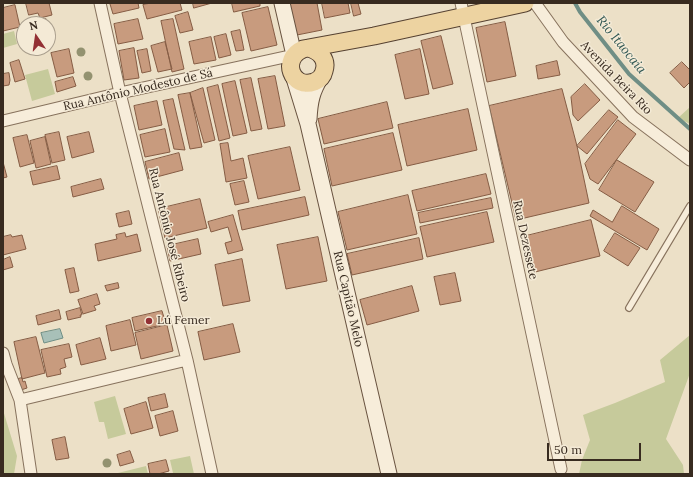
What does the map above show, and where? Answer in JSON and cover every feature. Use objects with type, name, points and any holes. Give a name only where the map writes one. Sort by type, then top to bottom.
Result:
[{"type":"main road","points":[[282,3],[290,36],[297,43],[297,62],[297,79],[302,82],[312,83],[318,80],[323,74],[325,61],[319,52],[314,50],[297,62]]},
{"type":"main road","name":"Rua Antônio Modesto de Sá","points":[[297,62],[374,36],[462,10],[525,3]]},
{"type":"main road","name":"Rua Antônio Modesto de Sá","points":[[323,74],[342,53],[374,36]]},
{"type":"main road","name":"Rua Capitão Melo","points":[[297,62],[308,124],[389,474]]},
{"type":"main road","name":"Rua Capitão Melo","points":[[308,124],[311,100],[316,86],[323,74]]},
{"type":"street","name":"Rua Antônio José Ribeiro","points":[[100,3],[120,93],[187,360],[212,474]]},
{"type":"street","name":"Avenida Beira Rio","points":[[535,3],[563,42],[634,117],[690,160]]},
{"type":"street","name":"Rua Dezessete","points":[[462,10],[561,469]]},
{"type":"street","name":"Rua Antônio Modesto de Sá","points":[[3,121],[120,93],[274,60],[297,62]]},
{"type":"street","points":[[3,353],[20,400],[32,474]]},
{"type":"street","points":[[20,400],[187,360]]},
{"type":"lane","points":[[629,308],[690,206]]},
{"type":"green space","points":[[14,31],[16,44],[3,48],[3,34]]},
{"type":"green space","points":[[48,69],[55,94],[32,101],[25,75]]},
{"type":"green space","points":[[690,107],[690,124],[678,118]]},
{"type":"green space","points":[[690,335],[690,373],[666,439],[683,465],[684,474],[579,474],[582,460],[590,440],[583,415],[665,382],[660,360]]},
{"type":"green space","points":[[115,396],[126,434],[108,439],[104,422],[99,422],[94,402]]},
{"type":"green space","points":[[3,410],[17,456],[14,474],[3,474]]},
{"type":"green space","points":[[190,456],[194,474],[172,474],[170,460]]},
{"type":"green space","points":[[146,466],[148,474],[118,474],[118,473]]},
{"type":"water","points":[[60,329],[63,338],[44,343],[41,333]]},
{"type":"building","points":[[26,3],[49,3],[52,15],[39,16],[38,13],[29,15]]},
{"type":"building","points":[[138,3],[139,8],[113,14],[110,4]]},
{"type":"building","points":[[151,3],[180,3],[182,10],[147,19],[143,5]]},
{"type":"building","points":[[193,3],[212,3],[194,8]]},
{"type":"building","points":[[232,3],[260,3],[260,6],[234,12]]},
{"type":"building","points":[[290,3],[317,3],[322,30],[297,35]]},
{"type":"building","points":[[322,3],[348,3],[350,13],[325,18]]},
{"type":"building","points":[[351,3],[358,3],[361,14],[354,16]]},
{"type":"building","points":[[15,5],[18,16],[16,16],[16,28],[3,31],[3,8]]},
{"type":"building","points":[[268,7],[277,45],[251,51],[242,13]]},
{"type":"building","points":[[188,12],[193,30],[180,33],[175,16]]},
{"type":"building","points":[[138,19],[143,39],[118,44],[114,24]]},
{"type":"building","points":[[173,19],[184,69],[172,72],[161,21]]},
{"type":"building","points":[[505,22],[516,76],[487,82],[476,28]]},
{"type":"building","points":[[240,30],[244,50],[236,51],[231,32]]},
{"type":"building","points":[[226,34],[231,55],[219,58],[214,37]]},
{"type":"building","points":[[441,36],[453,84],[433,89],[421,41]]},
{"type":"building","points":[[211,37],[216,60],[194,64],[189,42]]},
{"type":"building","points":[[165,42],[172,69],[158,72],[151,46]]},
{"type":"building","points":[[134,48],[139,78],[124,80],[119,51]]},
{"type":"building","points":[[69,49],[74,73],[57,77],[52,56],[56,56],[56,52]]},
{"type":"building","points":[[147,49],[151,71],[142,73],[137,51]]},
{"type":"building","points":[[420,49],[429,94],[405,99],[395,55]]},
{"type":"building","points":[[19,60],[25,79],[15,82],[10,63]]},
{"type":"building","points":[[557,61],[560,75],[538,79],[536,66]]},
{"type":"building","points":[[682,62],[690,70],[690,82],[684,88],[670,73]]},
{"type":"building","points":[[9,73],[9,85],[3,86],[3,74]]},
{"type":"building","points":[[275,76],[285,126],[268,129],[258,79]]},
{"type":"building","points":[[73,77],[76,86],[57,92],[55,82]]},
{"type":"building","points":[[251,78],[262,129],[251,131],[240,80]]},
{"type":"building","points":[[235,81],[247,133],[233,136],[222,84]]},
{"type":"building","points":[[585,84],[600,100],[578,121],[573,115],[571,97]]},
{"type":"building","points":[[218,85],[230,138],[219,141],[207,88]]},
{"type":"building","points":[[203,88],[215,140],[204,143],[190,93]]},
{"type":"building","points":[[562,89],[577,146],[589,203],[516,220],[489,106]]},
{"type":"building","points":[[190,93],[202,147],[190,149],[178,95]]},
{"type":"building","points":[[173,99],[185,150],[174,149],[163,101]]},
{"type":"building","points":[[157,101],[162,125],[139,130],[134,106]]},
{"type":"building","points":[[387,102],[393,128],[324,144],[318,119]]},
{"type":"building","points":[[468,109],[477,150],[407,166],[398,125]]},
{"type":"building","points":[[609,110],[618,117],[587,154],[577,146]]},
{"type":"building","points":[[618,120],[636,134],[598,184],[590,179],[585,164]]},
{"type":"building","points":[[165,129],[170,152],[145,157],[140,135]]},
{"type":"building","points":[[59,132],[65,160],[52,163],[45,135]]},
{"type":"building","points":[[89,132],[94,152],[72,158],[67,137]]},
{"type":"building","points":[[393,133],[402,170],[332,186],[324,149]]},
{"type":"building","points":[[27,135],[34,163],[20,167],[13,138]]},
{"type":"building","points":[[45,137],[51,164],[36,168],[30,141]]},
{"type":"building","points":[[228,143],[231,161],[243,158],[247,178],[226,182],[220,144]]},
{"type":"building","points":[[290,147],[300,190],[258,199],[248,156]]},
{"type":"building","points":[[179,153],[183,170],[149,179],[145,162]]},
{"type":"building","points":[[617,160],[654,182],[635,212],[599,190]]},
{"type":"building","points":[[3,162],[7,177],[3,178]]},
{"type":"building","points":[[57,166],[60,179],[33,185],[30,172]]},
{"type":"building","points":[[486,174],[491,194],[417,211],[412,191]]},
{"type":"building","points":[[101,179],[104,189],[73,197],[71,187]]},
{"type":"building","points":[[244,181],[249,202],[235,205],[230,184]]},
{"type":"building","points":[[408,195],[417,234],[347,250],[338,212]]},
{"type":"building","points":[[305,197],[309,215],[242,230],[238,211]]},
{"type":"building","points":[[491,198],[493,208],[420,223],[418,213]]},
{"type":"building","points":[[200,199],[207,228],[165,238],[158,209]]},
{"type":"building","points":[[622,206],[659,229],[647,250],[590,216],[593,210],[612,222]]},
{"type":"building","points":[[129,211],[132,224],[119,227],[116,214]]},
{"type":"building","points":[[487,212],[494,242],[427,257],[420,227]]},
{"type":"building","points":[[233,215],[243,250],[228,254],[225,243],[232,241],[228,227],[211,232],[208,222]]},
{"type":"building","points":[[591,220],[600,256],[531,273],[522,237]]},
{"type":"building","points":[[125,233],[126,237],[137,234],[141,251],[98,261],[95,244],[117,239],[116,235]]},
{"type":"building","points":[[615,233],[640,248],[628,266],[604,251]]},
{"type":"building","points":[[11,235],[12,237],[22,235],[26,249],[3,255],[3,237]]},
{"type":"building","points":[[318,237],[327,281],[286,289],[277,245]]},
{"type":"building","points":[[419,238],[423,259],[352,275],[347,254]]},
{"type":"building","points":[[198,239],[201,254],[170,261],[167,246]]},
{"type":"building","points":[[10,257],[13,267],[3,270],[3,260]]},
{"type":"building","points":[[242,259],[250,301],[223,306],[215,265]]},
{"type":"building","points":[[74,268],[79,291],[70,293],[65,270]]},
{"type":"building","points":[[455,273],[461,301],[440,305],[434,277]]},
{"type":"building","points":[[118,283],[119,288],[107,291],[105,286]]},
{"type":"building","points":[[412,286],[419,311],[367,325],[360,300]]},
{"type":"building","points":[[97,294],[100,304],[94,306],[96,310],[83,314],[78,300]]},
{"type":"building","points":[[80,308],[82,315],[80,315],[81,317],[68,320],[66,312]]},
{"type":"building","points":[[59,310],[61,319],[38,325],[36,316]]},
{"type":"building","name":"Lú Femer","points":[[162,311],[166,324],[135,331],[132,318]]},
{"type":"building","points":[[130,320],[136,345],[111,351],[106,326]]},
{"type":"building","points":[[233,324],[240,352],[204,360],[198,332]]},
{"type":"building","points":[[167,325],[173,351],[141,359],[135,333]]},
{"type":"building","points":[[36,337],[45,373],[22,379],[14,342]]},
{"type":"building","points":[[100,338],[106,359],[81,365],[76,345]]},
{"type":"building","points":[[69,344],[72,357],[64,359],[66,367],[60,369],[61,374],[47,377],[41,350]]},
{"type":"building","points":[[22,378],[23,382],[25,381],[27,388],[21,390],[18,379]]},
{"type":"building","points":[[165,394],[168,407],[151,411],[148,398]]},
{"type":"building","points":[[146,402],[153,428],[131,434],[124,409]]},
{"type":"building","points":[[173,411],[178,431],[160,436],[155,416]]},
{"type":"building","points":[[65,437],[69,458],[56,460],[52,440]]},
{"type":"building","points":[[130,451],[134,462],[120,466],[117,455]]},
{"type":"building","points":[[166,460],[169,471],[158,474],[150,474],[148,464]]},
{"type":"waterway","name":"Rio Itaocaia","points":[[575,3],[580,12],[629,74],[690,129]]},
{"type":"place","name":"Lú Femer","points":[[149,321]]}]
